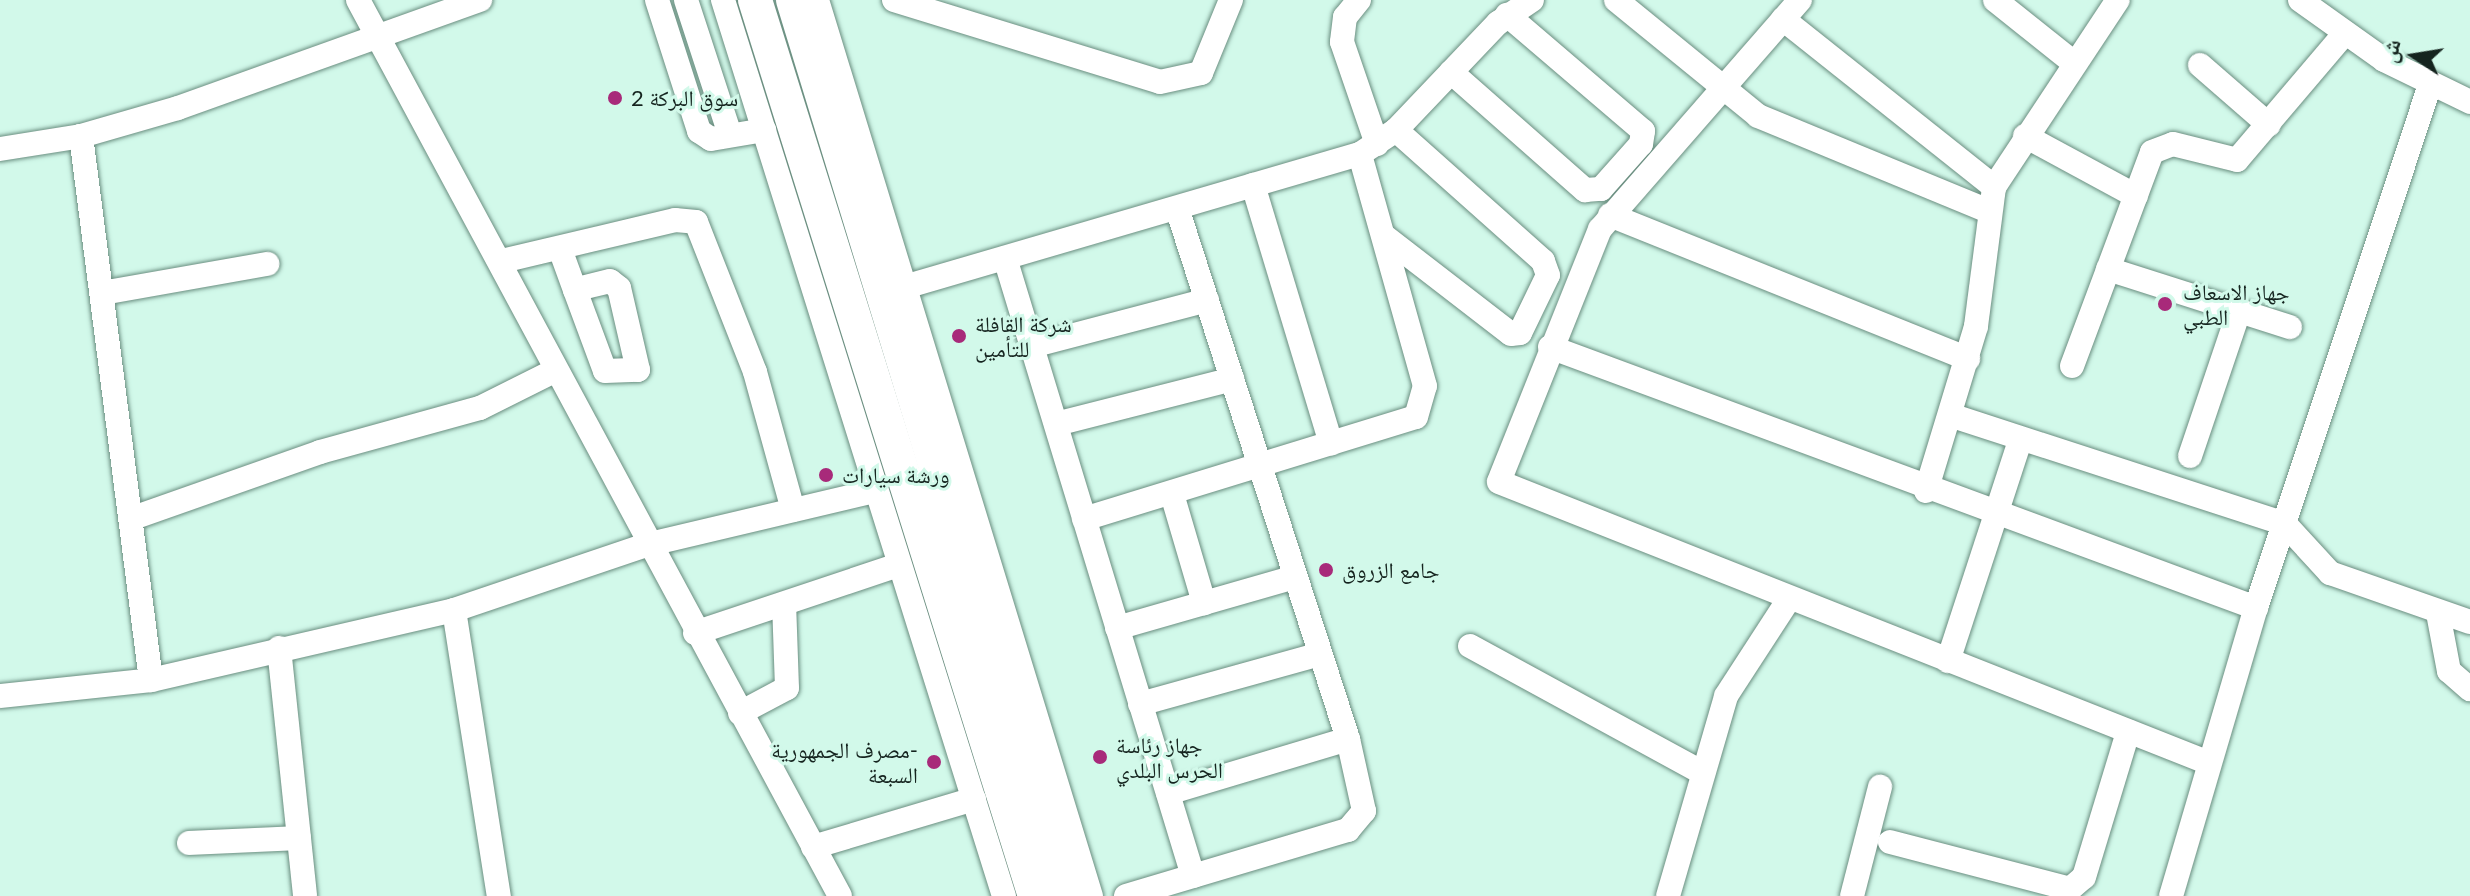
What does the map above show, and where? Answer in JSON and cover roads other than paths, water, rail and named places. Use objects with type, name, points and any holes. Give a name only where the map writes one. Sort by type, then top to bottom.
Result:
[{"type":"highway","points":[[755,0],[1035,896]]},
{"type":"highway","points":[[793,0],[1047,793],[1067,896]]},
{"type":"street","points":[[358,0],[502,261],[646,545],[840,896]]},
{"type":"street","points":[[0,149],[81,136],[379,38],[480,0]]},
{"type":"street","points":[[657,0],[699,131],[711,139],[764,130]]},
{"type":"street","points":[[686,0],[730,135]]},
{"type":"street","points":[[723,0],[871,492],[898,565],[1004,896]]},
{"type":"street","points":[[817,0],[1011,677]]},
{"type":"street","points":[[894,0],[1160,82],[1201,73],[1231,0]]},
{"type":"street","points":[[1084,519],[1408,422],[1425,399],[1384,236],[1377,143],[1342,42],[1345,17],[1359,0]]},
{"type":"street","points":[[901,288],[1253,185],[1377,143],[1507,15],[1532,0]]},
{"type":"street","points":[[1616,0],[1722,91],[1791,134],[1992,199]]},
{"type":"street","points":[[1800,0],[1610,215],[1550,347],[1499,472],[1505,489],[2209,763]]},
{"type":"street","points":[[1995,0],[2074,63]]},
{"type":"street","points":[[1926,491],[1953,416],[1968,359],[1992,199],[2025,136],[2118,0]]},
{"type":"street","points":[[2300,0],[2345,33],[2430,85],[2470,102]]},
{"type":"street","points":[[1451,72],[1585,190],[1601,189],[1641,144],[1643,131],[1507,15]]},
{"type":"street","points":[[1783,19],[1992,199]]},
{"type":"street","points":[[2072,366],[2158,146],[2230,162],[2269,125],[2345,33]]},
{"type":"street","points":[[2200,65],[2269,125]]},
{"type":"street","points":[[2171,896],[2256,608],[2430,85]]},
{"type":"street","points":[[81,136],[133,518],[151,680]]},
{"type":"street","points":[[2025,136],[2136,196]]},
{"type":"street","points":[[1377,143],[1543,261],[1548,275],[1523,328],[1511,334],[1384,236]]},
{"type":"street","points":[[1253,185],[1331,444]]},
{"type":"street","points":[[1126,896],[1356,825],[1363,801],[1348,739],[1177,208]]},
{"type":"street","points":[[1610,215],[1968,359]]},
{"type":"street","points":[[502,261],[675,220],[696,222],[755,372],[793,510]]},
{"type":"street","points":[[560,249],[575,290]]},
{"type":"street","points":[[1005,258],[1193,876]]},
{"type":"street","points":[[102,293],[267,264]]},
{"type":"street","points":[[2108,269],[2290,327]]},
{"type":"street","points":[[1032,346],[1207,300]]},
{"type":"street","points":[[2190,456],[2239,311]]},
{"type":"street","points":[[1550,347],[1996,517],[2256,608]]},
{"type":"street","points":[[133,518],[320,452],[480,408],[556,370]]},
{"type":"street","points":[[1056,424],[1232,379]]},
{"type":"street","points":[[1953,416],[2020,441],[2285,524],[2330,573],[2470,622]]},
{"type":"street","points":[[1948,661],[2020,441]]},
{"type":"street","points":[[0,696],[151,680],[454,610],[646,545],[871,492]]},
{"type":"street","points":[[1172,494],[1204,603]]},
{"type":"street","points":[[695,633],[898,565]]},
{"type":"street","points":[[1117,628],[1295,577]]},
{"type":"street","points":[[1668,896],[1701,772],[1726,696],[1789,599]]},
{"type":"street","points":[[740,713],[787,688],[784,604]]},
{"type":"street","points":[[454,610],[499,896]]},
{"type":"street","points":[[2438,613],[2449,671],[2470,689]]},
{"type":"street","points":[[1470,646],[1701,772]]},
{"type":"street","points":[[279,648],[305,896]]},
{"type":"street","points":[[1140,704],[1320,654]]},
{"type":"street","points":[[1890,842],[2060,889],[2075,887],[2128,732]]},
{"type":"street","points":[[1168,793],[1348,739]]},
{"type":"street","points":[[1852,896],[1880,787]]},
{"type":"street","points":[[1047,793],[1091,896]]},
{"type":"street","points":[[813,847],[974,799]]},
{"type":"street","points":[[189,843],[299,838]]},
{"type":"place","name":"سوق البركة 2","points":[[615,98]]},
{"type":"place","name":"جهاز الاسعاف الطبي","points":[[2165,304]]},
{"type":"place","name":"شركة القافلة للتأمين","points":[[959,336]]},
{"type":"place","name":"ورشة سيارات","points":[[826,475]]},
{"type":"place","name":"جامع الزروق","points":[[1326,570]]},
{"type":"place","name":"جهاز رئاسة الحرس البلدي","points":[[1100,757]]},
{"type":"place","name":"مصرف الجمهورية- السبعة","points":[[934,762]]}]
